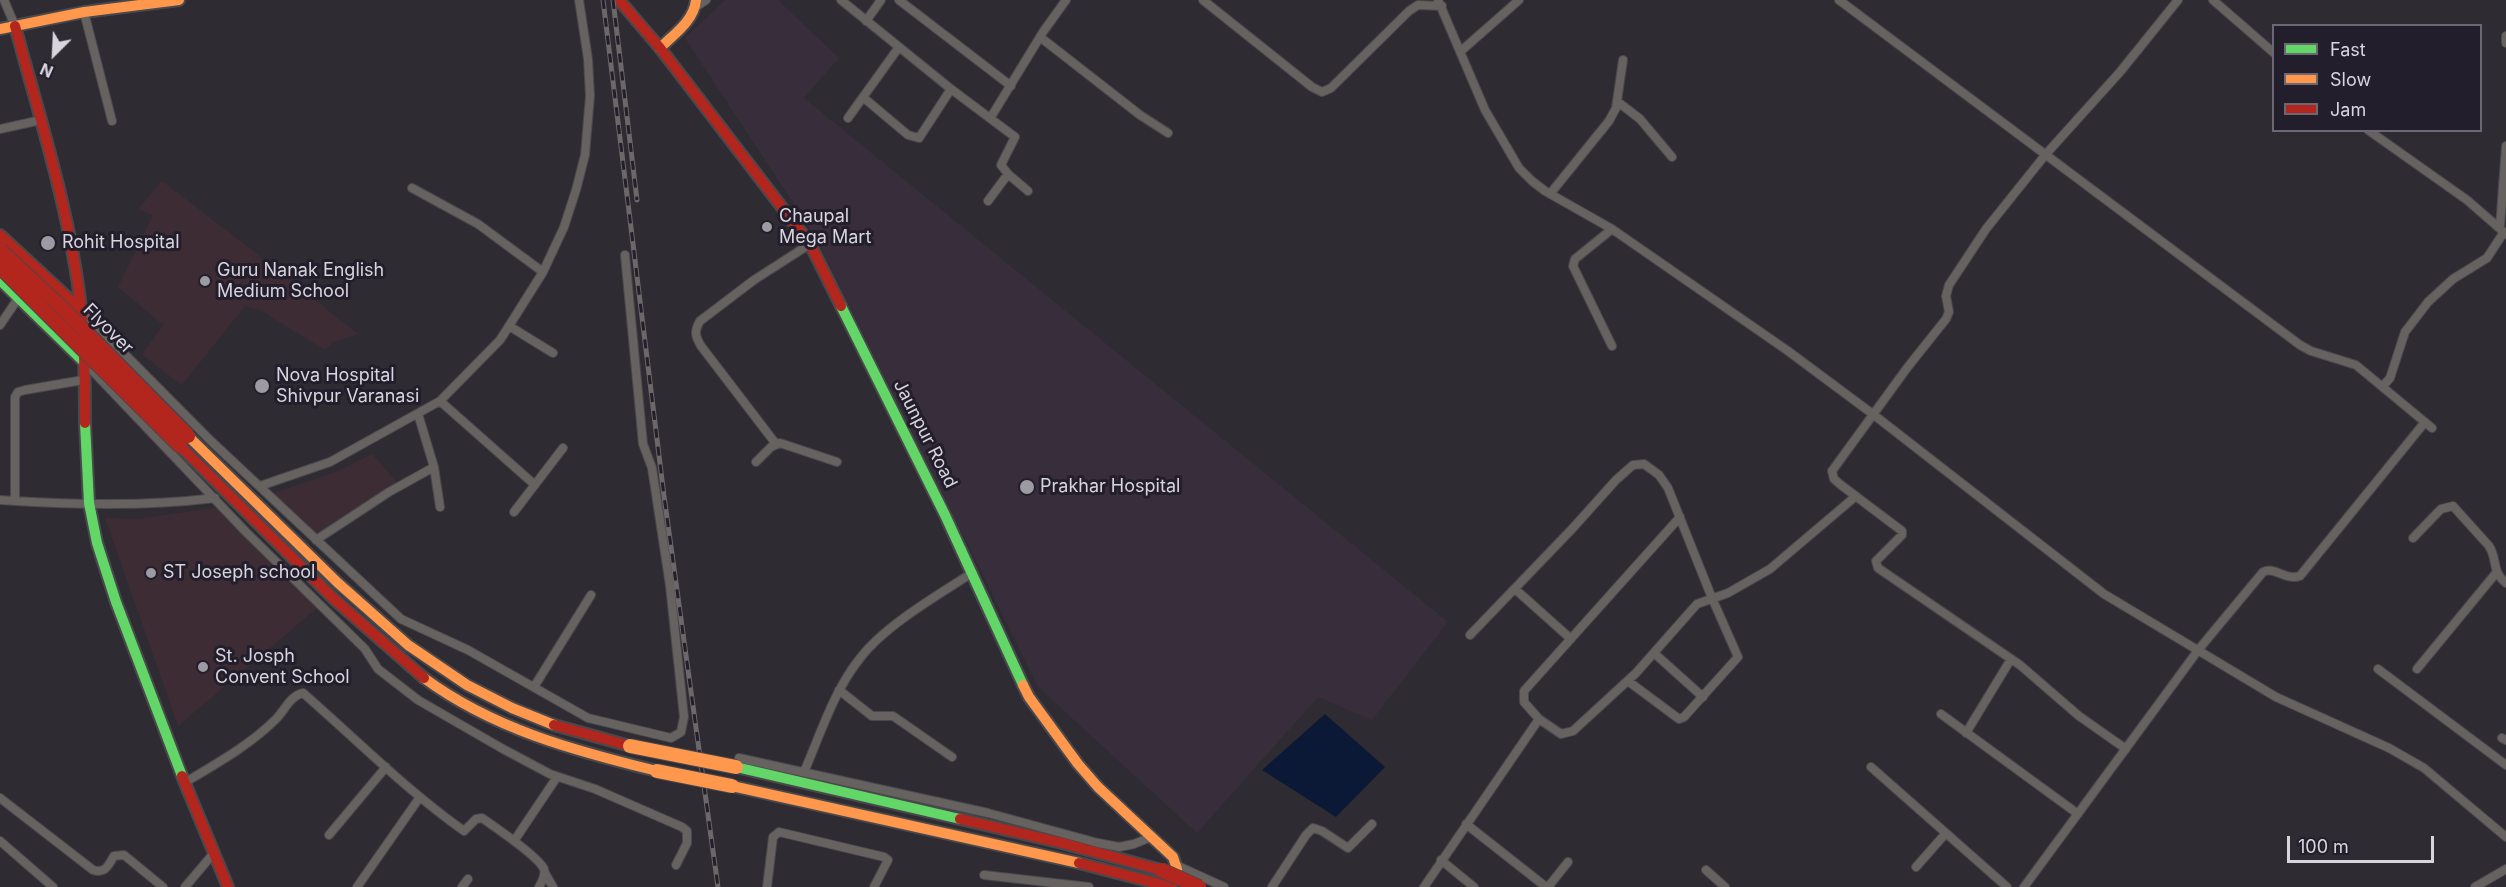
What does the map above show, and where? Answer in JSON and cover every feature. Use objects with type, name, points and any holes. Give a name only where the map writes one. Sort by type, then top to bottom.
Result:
[{"type":"main road","points":[[0,29],[139,2],[179,0]]},
{"type":"main road","name":"Jaunpur Road","points":[[619,0],[660,48],[810,244],[972,573],[1029,697],[1078,764],[1098,787],[1173,857],[1178,866]]},
{"type":"main road","points":[[660,48],[692,15],[699,2]]},
{"type":"main road","points":[[15,26],[65,216],[81,310],[89,504],[100,549],[115,597],[184,783],[228,887]]},
{"type":"main road","points":[[0,235],[81,310]]},
{"type":"main road","name":"Flyover","points":[[0,250],[60,306],[184,441]]},
{"type":"main road","name":"Flyover","points":[[0,267],[184,441]]},
{"type":"main road","points":[[0,280],[84,362]]},
{"type":"main road","points":[[184,441],[408,645],[446,672],[526,714],[566,730],[630,746],[738,762],[1062,843],[1199,887]]},
{"type":"main road","points":[[184,441],[332,598],[384,645],[442,690],[504,723],[592,756],[963,839],[1159,876],[1171,887],[1178,874],[1178,866]]},
{"type":"street","points":[[4,0],[15,26]]},
{"type":"street","points":[[260,486],[330,462],[441,401],[500,340],[543,272],[564,228],[585,155],[590,96],[588,59],[579,0]]},
{"type":"street","points":[[841,0],[951,89],[1016,137],[1001,165],[1028,191]]},
{"type":"street","points":[[866,21],[881,0]]},
{"type":"street","points":[[899,0],[1011,86]]},
{"type":"street","points":[[991,117],[1040,37],[1066,0]]},
{"type":"street","points":[[1203,0],[1312,87],[1322,92],[1331,88],[1409,11],[1418,5],[1440,3],[1485,110],[1504,145],[1519,168],[1550,194],[1612,229],[1788,351],[2104,594],[2276,697],[2389,748],[2424,768],[2506,837]]},
{"type":"street","points":[[1461,51],[1519,0]]},
{"type":"street","points":[[1839,0],[2300,345],[2311,351],[2356,365],[2432,428]]},
{"type":"street","points":[[2126,749],[2079,716],[2011,659],[1878,568],[1876,561],[1902,535],[1902,531],[1834,479],[1832,471],[1907,368],[1946,319],[1949,306],[1947,290],[1960,266],[1986,229],[2046,154],[2120,72],[2178,0]]},
{"type":"street","points":[[2213,0],[2272,50]]},
{"type":"street","points":[[84,12],[112,121]]},
{"type":"street","points":[[2506,36],[2506,43]]},
{"type":"street","points":[[1040,37],[1140,115],[1168,133]]},
{"type":"street","points":[[849,118],[899,47]]},
{"type":"street","points":[[1550,194],[1609,121],[1618,102],[1623,60]]},
{"type":"street","points":[[864,98],[909,135],[919,138],[951,89]]},
{"type":"street","points":[[1618,102],[1640,119],[1672,157]]},
{"type":"street","points":[[0,129],[41,120]]},
{"type":"street","points":[[2371,132],[2467,200],[2503,231]]},
{"type":"street","points":[[2383,387],[2390,378],[2405,332],[2423,308],[2453,279],[2487,258],[2503,231],[2506,146]]},
{"type":"street","points":[[988,201],[1008,174]]},
{"type":"street","points":[[412,188],[478,224],[543,272]]},
{"type":"street","points":[[1612,229],[1575,259],[1573,267],[1612,346]]},
{"type":"street","points":[[810,244],[753,280],[700,321],[695,336],[776,444],[837,462]]},
{"type":"street","points":[[81,310],[211,441],[400,619],[468,650],[588,718],[662,738],[671,738],[677,736],[684,724],[670,586],[652,468],[643,444],[625,255]]},
{"type":"street","points":[[0,325],[19,297]]},
{"type":"street","points":[[509,326],[553,352]]},
{"type":"street","points":[[84,362],[365,649],[378,669],[418,700],[503,750],[557,777],[594,789],[676,824],[687,831],[687,843],[676,865]]},
{"type":"street","points":[[15,501],[15,397],[18,392],[25,390],[83,380]]},
{"type":"street","points":[[441,401],[535,485]]},
{"type":"street","points":[[418,414],[434,467],[440,507]]},
{"type":"street","points":[[2024,887],[2199,649],[2262,572],[2271,570],[2288,578],[2300,576],[2425,422]]},
{"type":"street","points":[[756,462],[776,444]]},
{"type":"street","points":[[514,512],[563,448]]},
{"type":"street","points":[[1470,635],[1616,480],[1633,465],[1644,464],[1659,475],[1668,488],[1738,657],[1703,697],[1679,719],[1628,681]]},
{"type":"street","points":[[316,540],[389,492],[434,467]]},
{"type":"street","points":[[1680,517],[1524,691],[1524,702],[1539,719],[1561,734],[1573,731],[1628,681],[1698,604],[1728,593],[1770,569],[1856,496]]},
{"type":"street","points":[[0,500],[89,504],[170,503],[215,498]]},
{"type":"street","points":[[2413,538],[2441,509],[2453,506],[2493,552],[2496,573],[2506,583]]},
{"type":"street","points":[[804,772],[839,690],[862,656],[882,636],[972,573]]},
{"type":"street","points":[[2417,669],[2496,573]]},
{"type":"street","points":[[1515,589],[1571,639]]},
{"type":"street","points":[[534,687],[591,595]]},
{"type":"street","points":[[1654,653],[1703,697]]},
{"type":"street","points":[[1966,733],[2011,659]]},
{"type":"street","points":[[2378,669],[2506,765]]},
{"type":"street","points":[[839,690],[872,716],[893,716],[952,757]]},
{"type":"street","points":[[184,783],[230,755],[277,718],[291,699],[303,693],[420,797],[464,831],[476,819],[482,818],[514,841],[543,867],[553,887]]},
{"type":"street","points":[[1941,714],[2078,814]]},
{"type":"street","points":[[1424,887],[1539,719]]},
{"type":"street","points":[[738,762],[804,772],[988,813],[1119,847],[1151,837]]},
{"type":"street","points":[[1871,766],[2007,887]]},
{"type":"street","points":[[329,836],[386,767]]},
{"type":"street","points":[[514,841],[557,777]]},
{"type":"street","points":[[357,887],[420,797]]},
{"type":"street","points":[[0,798],[93,870],[100,872],[105,870],[114,856],[124,855],[163,887]]},
{"type":"street","points":[[1272,887],[1313,828],[1322,831],[1348,848],[1372,824]]},
{"type":"street","points":[[1466,824],[1547,887],[1568,862]]},
{"type":"street","points":[[767,887],[773,837],[779,832],[884,857],[888,860],[887,864],[874,887]]},
{"type":"street","points":[[1916,867],[1946,833]]},
{"type":"street","points":[[0,841],[54,887]]},
{"type":"street","points":[[185,887],[213,854]]},
{"type":"street","points":[[1441,860],[1474,887]]},
{"type":"street","points":[[1178,866],[1224,887]]},
{"type":"street","points":[[2475,887],[2506,869]]},
{"type":"street","points":[[1706,870],[1725,887]]},
{"type":"street","points":[[539,887],[544,878],[544,872]]},
{"type":"street","points":[[984,875],[1089,887]]},
{"type":"street","points":[[462,887],[468,879]]},
{"type":"shaded area","points":[[725,0],[778,0],[839,58],[804,98],[1448,622],[1372,720],[1318,697],[1197,833],[1038,687],[816,238],[685,38]]},
{"type":"shaded area","name":"Guru Nanak English Medium School","points":[[162,181],[358,334],[334,342],[325,350],[260,310],[245,306],[182,385],[142,355],[163,325],[118,287],[153,215],[138,209]]},
{"type":"shaded area","points":[[372,454],[397,482],[319,540],[271,494],[333,473]]},
{"type":"shaded area","name":"St. Josph Convent School","points":[[219,507],[317,608],[178,726],[105,518],[138,519]]},
{"type":"water","points":[[1325,714],[1385,767],[1336,817],[1262,770]]},
{"type":"railway","points":[[603,0],[664,496],[718,887]]},
{"type":"railway","points":[[613,0],[637,200]]},
{"type":"traffic: fast","points":[[0,280],[84,362]]},
{"type":"traffic: fast","points":[[841,306],[945,515],[1023,685]]},
{"type":"traffic: fast","points":[[85,423],[89,503],[97,543],[116,602],[182,776]]},
{"type":"traffic: fast","points":[[736,767],[960,819]]},
{"type":"traffic: slow","points":[[0,29],[84,12],[179,0]]},
{"type":"traffic: slow","points":[[660,48],[687,21],[692,14],[696,0]]},
{"type":"traffic: slow","points":[[188,436],[338,583],[408,645],[467,685],[512,708],[554,725]]},
{"type":"traffic: slow","points":[[424,678],[450,696],[506,725],[565,746],[657,771]]},
{"type":"traffic: slow","points":[[1023,685],[1029,697],[1078,764],[1098,787],[1173,857],[1177,869],[1174,881]]},
{"type":"traffic: slow","points":[[630,746],[736,767]]},
{"type":"traffic: slow","points":[[657,771],[732,786]]},
{"type":"traffic: slow","points":[[732,786],[1079,863]]},
{"type":"traffic: jam","points":[[619,0],[660,48],[810,244],[841,306]]},
{"type":"traffic: jam","points":[[15,26],[70,237],[81,308],[85,423]]},
{"type":"traffic: jam","points":[[0,235],[81,310]]},
{"type":"traffic: jam","points":[[0,250],[60,306],[188,436]]},
{"type":"traffic: jam","points":[[0,267],[180,446]]},
{"type":"traffic: jam","points":[[180,446],[335,600],[424,678]]},
{"type":"traffic: jam","points":[[554,725],[630,746]]},
{"type":"traffic: jam","points":[[182,776],[228,887]]},
{"type":"traffic: jam","points":[[960,819],[1062,843],[1161,870]]},
{"type":"traffic: jam","points":[[1079,863],[1171,887]]},
{"type":"traffic: jam","points":[[1161,870],[1199,887]]},
{"type":"place","name":"Chaupal Mega Mart","points":[[767,227]]},
{"type":"place","name":"Rohit Hospital","points":[[48,243]]},
{"type":"place","name":"Guru Nanak English Medium School","points":[[205,281]]},
{"type":"place","name":"Nova Hospital Shivpur Varanasi","points":[[262,386]]},
{"type":"place","name":"Prakhar Hospital","points":[[1027,487]]},
{"type":"place","name":"ST Joseph school","points":[[151,573]]},
{"type":"place","name":"St. Josph Convent School","points":[[203,667]]}]
